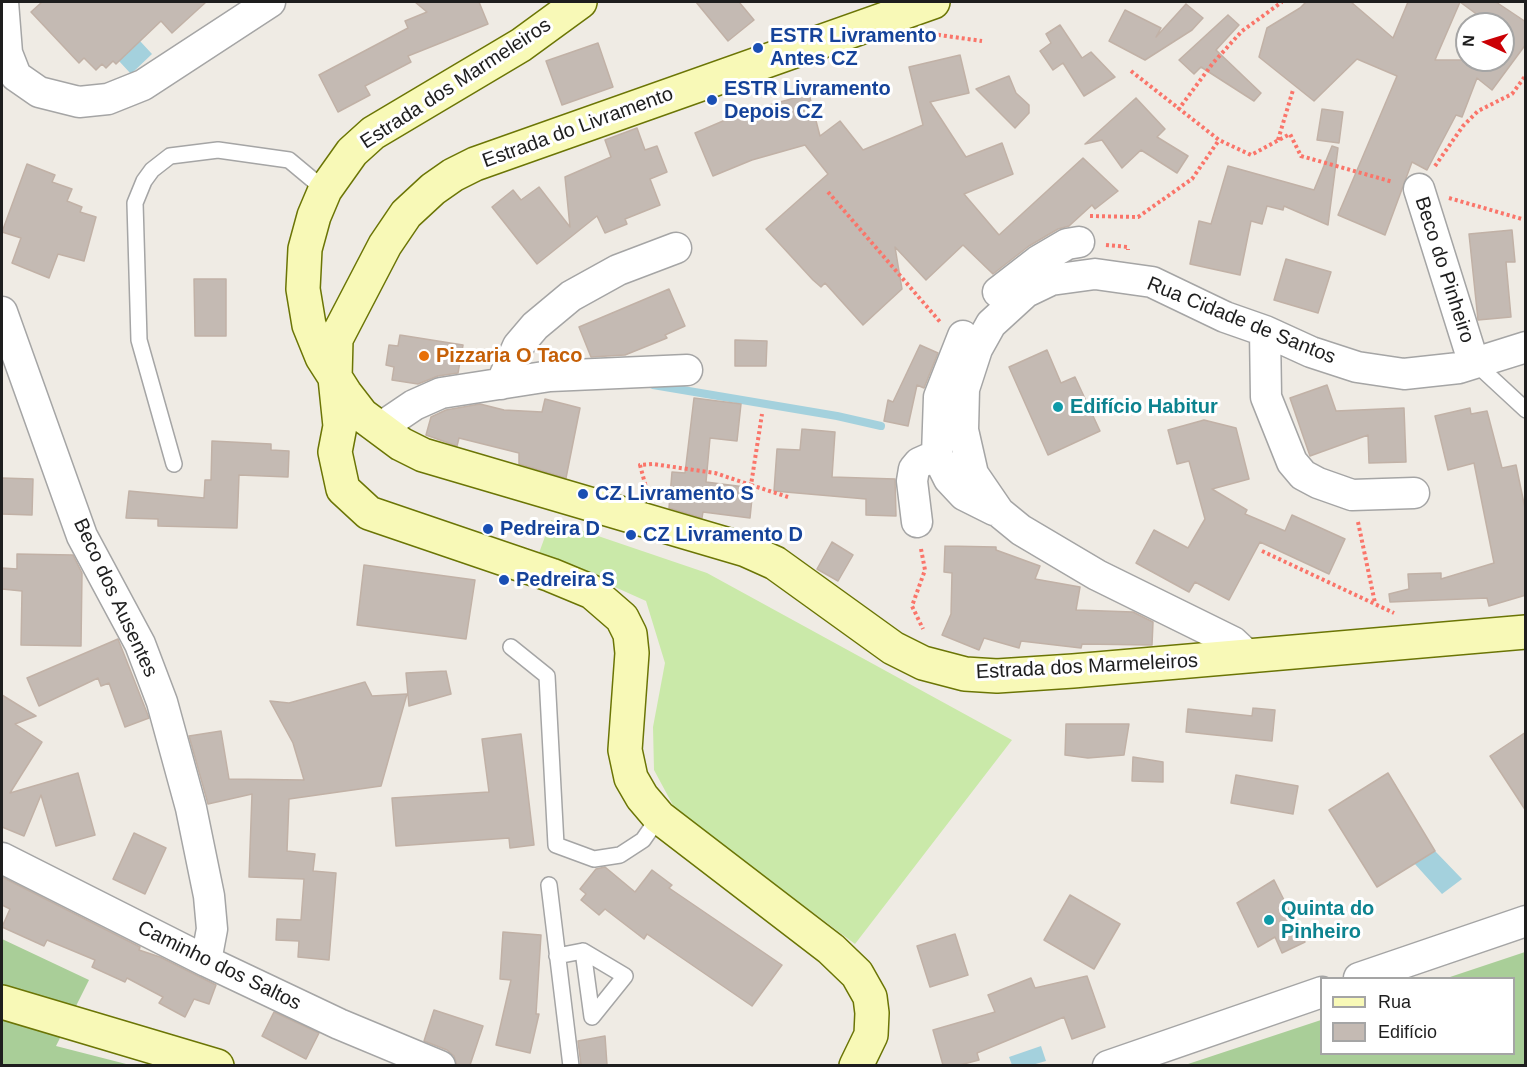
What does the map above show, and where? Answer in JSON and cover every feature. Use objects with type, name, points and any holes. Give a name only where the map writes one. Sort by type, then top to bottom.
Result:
[{"type":"main road","name":"Estrada dos Marmeleiros","points":[[580,2],[521,45],[373,133],[352,152],[325,190],[305,249],[303,289],[309,325],[322,357],[362,415],[401,444],[423,455],[746,550],[785,570],[893,648],[923,663],[965,674],[998,676],[1249,657],[1526,632]]},
{"type":"main road","name":"Estrada do Livramento","points":[[856,1065],[871,1035],[872,1014],[870,997],[857,974],[831,949],[659,817],[642,798],[631,778],[625,750],[633,669],[630,634],[622,618],[592,592],[551,575],[398,525],[369,513],[343,489],[335,452],[340,426],[335,378],[336,339],[385,245],[406,214],[433,189],[453,175],[486,160],[933,2]]},
{"type":"main road","points":[[2,1002],[217,1065]]},
{"type":"street","points":[[3,2],[9,83],[79,102],[108,99],[142,85],[270,2]]},
{"type":"street","name":"Beco do Pinheiro","points":[[1419,189],[1473,361]]},
{"type":"street","points":[[999,512],[964,495],[949,479],[937,455],[939,397],[959,344],[984,302],[1038,261],[1073,243]]},
{"type":"street","points":[[501,384],[518,346],[535,326],[571,296],[618,270],[676,248]]},
{"type":"street","name":"Rua Cidade de Santos","points":[[1249,657],[1233,642],[1097,575],[1021,530],[999,512],[973,474],[963,430],[964,389],[977,349],[991,324],[1026,292],[1051,280],[1091,274],[1152,282],[1225,317],[1265,331],[1311,352],[1357,367],[1404,374],[1459,368],[1473,361],[1526,347]]},
{"type":"street","name":"Beco dos Ausentes","points":[[2,312],[82,536],[140,644],[162,702],[191,808],[209,896],[212,929],[206,961]]},
{"type":"street","points":[[1265,331],[1266,397],[1292,462],[1303,475],[1352,495],[1414,493]]},
{"type":"street","points":[[380,428],[414,405],[441,393],[550,376],[687,369]]},
{"type":"street","points":[[917,522],[912,481],[914,469],[919,463],[937,455]]},
{"type":"street","name":"Caminho dos Saltos","points":[[2,858],[206,961],[339,1024],[440,1065]]},
{"type":"street","points":[[1362,977],[1526,921]]},
{"type":"street","points":[[1108,1065],[1320,993]]},
{"type":"lane","points":[[174,464],[139,340],[135,203],[144,181],[152,170],[170,156],[218,150],[289,160],[325,190]]},
{"type":"lane","name":"Beco do Pinheiro","points":[[1473,361],[1526,410]]},
{"type":"lane","points":[[511,647],[547,676],[556,845],[594,859],[620,855],[643,840],[659,817]]},
{"type":"lane","points":[[549,885],[571,1065]]},
{"type":"lane","points":[[557,956],[583,951]]},
{"type":"path","points":[[1178,110],[1212,63],[1242,31],[1282,2]]},
{"type":"path","points":[[1131,71],[1219,140],[1251,155],[1277,141],[1293,90]]},
{"type":"path","points":[[1522,219],[1419,189],[1463,126],[1478,111],[1512,94],[1526,75]]},
{"type":"path","name":"Beco do Pinheiro","points":[[1277,141],[1290,134],[1301,156],[1419,189]]},
{"type":"path","points":[[1073,243],[1072,216],[1138,217],[1192,180],[1219,140]]},
{"type":"path","points":[[828,192],[959,344]]},
{"type":"path","points":[[751,485],[762,414]]},
{"type":"path","points":[[653,464],[715,473],[788,497]]},
{"type":"path","points":[[1352,495],[1375,604]]},
{"type":"path","points":[[912,606],[925,570],[917,522]]},
{"type":"path","points":[[1262,551],[1396,614]]},
{"type":"green space","points":[[551,520],[707,573],[1012,740],[855,944],[675,809],[654,770],[653,727],[665,663],[646,601],[539,553]]},
{"type":"green space","points":[[2,939],[89,980],[56,1046],[130,1065],[2,1066]]},
{"type":"green space","points":[[1525,952],[1525,1065],[1185,1065],[1320,1020],[1320,1055],[1515,1055],[1515,977],[1450,977]]},
{"type":"water","points":[[140,41],[152,54],[131,74],[119,61]]},
{"type":"water","points":[[1435,851],[1462,879],[1442,894],[1414,863]]},
{"type":"water","points":[[1041,1046],[1046,1061],[1032,1065],[1012,1065],[1009,1057]]},
{"type":"building","points":[[42,2],[206,2],[172,33],[161,21],[116,64],[113,61],[106,68],[102,64],[96,70],[84,58],[79,63],[31,12]]},
{"type":"building","points":[[415,2],[479,2],[488,24],[408,56],[411,62],[365,86],[370,95],[338,112],[319,75],[408,28],[405,21],[427,12]]},
{"type":"building","points":[[696,2],[739,2],[754,20],[728,41]]},
{"type":"building","points":[[1306,2],[1351,2],[1393,38],[1408,2],[1460,2],[1435,60],[1455,60],[1455,72],[1505,72],[1492,90],[1477,78],[1462,117],[1456,115],[1427,170],[1412,162],[1385,235],[1338,215],[1397,76],[1357,59],[1314,101],[1259,57],[1267,28]]},
{"type":"building","points":[[1460,2],[1496,2],[1511,12],[1474,12]]},
{"type":"building","points":[[1186,4],[1203,18],[1192,30],[1145,60],[1109,41],[1125,10],[1161,28],[1156,37]]},
{"type":"building","points":[[1228,15],[1239,25],[1216,50],[1261,93],[1254,101],[1201,67],[1194,74],[1179,60]]},
{"type":"building","points":[[1515,15],[1526,22],[1526,44],[1515,59]]},
{"type":"building","points":[[1060,25],[1082,58],[1091,52],[1115,77],[1084,96],[1063,63],[1053,70],[1040,51],[1051,43],[1046,34]]},
{"type":"building","points":[[598,43],[613,87],[562,105],[546,61]]},
{"type":"building","points":[[960,55],[969,93],[930,102],[966,157],[1002,143],[1013,174],[964,194],[999,235],[1083,158],[1118,191],[1095,209],[1092,205],[1069,226],[1058,229],[1029,246],[993,274],[963,245],[926,280],[895,247],[902,289],[863,325],[825,283],[821,287],[813,280],[766,229],[828,174],[805,145],[752,160],[713,176],[695,133],[744,112],[809,94],[820,136],[840,121],[863,150],[923,125],[909,67]]},
{"type":"building","points":[[1009,76],[1016,93],[1029,105],[1029,113],[1015,128],[976,89]]},
{"type":"building","points":[[1136,98],[1165,129],[1157,137],[1188,156],[1177,173],[1141,150],[1122,168],[1102,140],[1085,144]]},
{"type":"building","points":[[1322,109],[1343,112],[1339,143],[1317,140]]},
{"type":"building","points":[[637,128],[645,150],[657,146],[667,172],[650,179],[660,205],[625,219],[627,224],[605,233],[597,216],[537,264],[492,207],[513,190],[521,200],[539,187],[570,227],[565,177],[611,157],[605,140]]},
{"type":"building","points":[[1332,146],[1338,148],[1328,225],[1284,206],[1283,210],[1267,206],[1262,224],[1251,221],[1240,275],[1190,264],[1199,221],[1211,224],[1228,166],[1314,190]]},
{"type":"building","points":[[27,164],[55,175],[52,182],[72,189],[67,201],[82,207],[80,212],[96,217],[84,261],[58,254],[49,278],[12,263],[21,238],[2,232]]},
{"type":"building","points":[[1512,230],[1515,262],[1506,262],[1511,317],[1478,320],[1469,234]]},
{"type":"building","points":[[1286,259],[1331,272],[1318,313],[1274,300]]},
{"type":"building","points":[[194,279],[226,279],[226,336],[195,336]]},
{"type":"building","points":[[669,289],[685,326],[665,335],[667,338],[625,355],[591,357],[579,327]]},
{"type":"building","name":"Pizzaria O Taco","points":[[400,335],[463,345],[458,373],[438,376],[418,384],[392,380],[394,367],[386,365],[389,345],[398,346]]},
{"type":"building","points":[[735,340],[767,341],[766,366],[735,366]]},
{"type":"building","points":[[920,345],[938,353],[924,388],[917,385],[908,426],[884,421],[888,400],[893,402]]},
{"type":"building","name":"Edifício Habitur","points":[[1047,350],[1061,383],[1075,377],[1100,431],[1048,455],[1009,367]]},
{"type":"building","points":[[1327,385],[1336,411],[1404,408],[1406,462],[1369,463],[1368,435],[1310,456],[1290,398]]},
{"type":"building","points":[[694,398],[741,404],[737,441],[710,438],[706,482],[753,488],[750,518],[703,512],[702,518],[669,508],[672,472],[685,473]]},
{"type":"building","points":[[545,399],[580,408],[566,478],[519,464],[519,453],[459,438],[457,446],[426,435],[431,417],[446,410],[480,404],[504,410],[542,412]]},
{"type":"building","points":[[1470,408],[1471,414],[1487,411],[1502,468],[1516,465],[1526,513],[1526,595],[1489,606],[1487,598],[1390,602],[1389,594],[1409,589],[1408,574],[1441,573],[1441,579],[1494,563],[1474,463],[1448,470],[1435,416]]},
{"type":"building","points":[[1204,420],[1236,428],[1249,479],[1212,489],[1247,510],[1245,514],[1285,531],[1292,515],[1345,539],[1329,574],[1260,542],[1229,600],[1195,582],[1189,592],[1136,563],[1154,530],[1188,548],[1205,519],[1189,461],[1177,464],[1168,430]]},
{"type":"building","points":[[802,429],[835,432],[832,477],[895,479],[896,516],[866,515],[866,499],[774,491],[777,449],[800,450]]},
{"type":"building","points":[[212,441],[271,444],[271,450],[289,451],[288,477],[239,475],[237,528],[158,526],[158,519],[126,518],[129,491],[204,498],[205,480],[211,480]]},
{"type":"building","points":[[2,478],[33,479],[32,515],[2,514]]},
{"type":"building","points":[[832,542],[853,555],[838,581],[817,569]]},
{"type":"building","points":[[945,546],[996,547],[996,550],[1040,566],[1035,579],[1080,587],[1076,610],[1133,612],[1153,622],[1152,645],[1082,644],[1081,648],[1021,641],[1019,648],[984,638],[979,650],[942,635],[951,614],[952,573],[944,572]]},
{"type":"building","points":[[17,554],[73,555],[82,573],[81,646],[21,645],[22,591],[2,589],[2,568],[17,569]]},
{"type":"building","points":[[364,565],[475,580],[466,639],[357,625]]},
{"type":"building","points":[[118,639],[149,718],[125,727],[109,683],[101,686],[98,678],[39,706],[27,678]]},
{"type":"building","points":[[446,671],[451,694],[409,706],[406,673]]},
{"type":"building","points":[[365,682],[372,696],[407,694],[381,786],[289,799],[287,851],[315,854],[313,871],[336,873],[329,960],[298,957],[299,941],[276,940],[277,919],[301,920],[304,879],[249,877],[252,794],[208,804],[189,736],[221,731],[229,779],[304,780],[293,743],[270,701],[289,703]]},
{"type":"building","points":[[2,695],[36,716],[15,724],[42,742],[10,793],[78,773],[95,835],[56,846],[41,795],[24,836],[2,827]]},
{"type":"building","points":[[1253,708],[1275,710],[1272,741],[1186,732],[1188,709],[1252,716]]},
{"type":"building","points":[[1066,724],[1129,724],[1124,755],[1088,758],[1065,755]]},
{"type":"building","points":[[1526,732],[1526,811],[1490,756]]},
{"type":"building","points":[[521,734],[534,845],[510,848],[509,838],[396,846],[392,798],[489,792],[482,739]]},
{"type":"building","points":[[1133,757],[1163,762],[1163,782],[1132,781]]},
{"type":"building","points":[[1388,773],[1435,851],[1377,887],[1329,810]]},
{"type":"building","points":[[1236,775],[1298,786],[1293,814],[1231,803]]},
{"type":"building","points":[[134,833],[166,848],[145,894],[113,879]]},
{"type":"building","points":[[605,867],[635,892],[652,870],[672,885],[669,888],[782,965],[752,1006],[647,934],[644,939],[605,909],[599,915],[581,900],[586,894],[580,889],[596,869]]},
{"type":"building","points":[[2,877],[140,947],[139,950],[160,957],[216,985],[209,1004],[194,999],[185,1017],[159,1003],[163,997],[127,978],[125,982],[92,967],[95,960],[47,940],[44,946],[2,927],[10,909],[2,905]]},
{"type":"building","name":"Quinta do Pinheiro","points":[[1274,880],[1305,942],[1282,953],[1275,937],[1258,947],[1237,903]]},
{"type":"building","points":[[1070,895],[1120,924],[1094,969],[1044,940]]},
{"type":"building","points":[[503,932],[541,935],[536,1014],[539,1014],[530,1053],[496,1045],[511,980],[500,979]]},
{"type":"building","points":[[955,934],[968,975],[930,987],[917,946]]},
{"type":"building","points":[[1087,976],[1105,1027],[1072,1039],[1064,1017],[977,1053],[979,1060],[960,1065],[943,1065],[933,1030],[995,1012],[988,995],[1031,978],[1035,988]]},
{"type":"building","points":[[434,1010],[483,1026],[470,1065],[457,1065],[454,1056],[447,1050],[424,1041]]},
{"type":"building","points":[[274,1012],[319,1033],[306,1059],[262,1036]]},
{"type":"building","points":[[605,1036],[607,1065],[581,1065],[578,1041]]},
{"type":"waterway","points":[[653,385],[837,416],[881,426]]},
{"type":"place","name":"ESTR Livramento Antes CZ","points":[[758,48]]},
{"type":"place","name":"ESTR Livramento Depois CZ","points":[[712,100]]},
{"type":"place","name":"Pizzaria O Taco","points":[[424,356]]},
{"type":"place","name":"Edifício Habitur","points":[[1058,407]]},
{"type":"place","name":"CZ Livramento S","points":[[583,494]]},
{"type":"place","name":"Pedreira D","points":[[488,529]]},
{"type":"place","name":"CZ Livramento D","points":[[631,535]]},
{"type":"place","name":"Pedreira S","points":[[504,580]]},
{"type":"place","name":"Quinta do Pinheiro","points":[[1269,920]]}]
